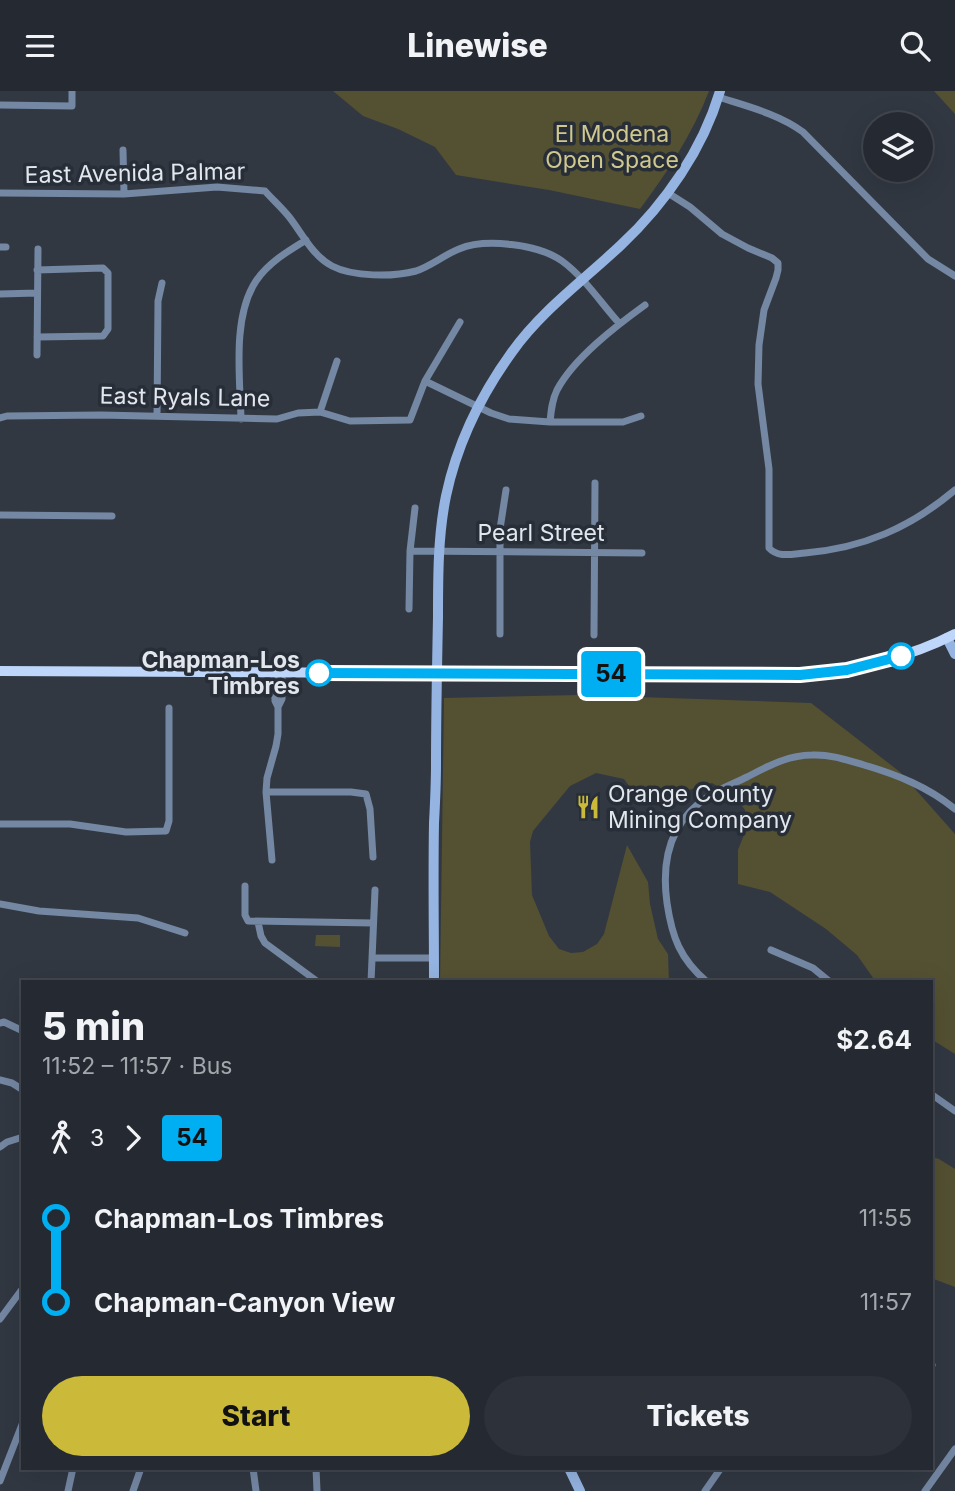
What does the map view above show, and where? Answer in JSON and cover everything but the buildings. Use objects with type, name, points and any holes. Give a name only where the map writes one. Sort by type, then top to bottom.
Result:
[{"type":"main road","points":[[434,980],[440,551],[451,475],[463,439],[495,376],[524,336],[556,302],[637,229],[668,193],[695,148],[719,94]]},
{"type":"main road","points":[[0,671],[800,675],[880,663],[951,636],[955,655]]},
{"type":"main road","points":[[570,1470],[580,1491]]},
{"type":"street","points":[[0,105],[72,106],[72,91]]},
{"type":"street","points":[[719,94],[795,126],[928,259],[955,276]]},
{"type":"street","points":[[123,150],[124,194]]},
{"type":"street","name":"East Avenida Palmar","points":[[0,193],[124,194],[217,187],[265,191],[320,258],[346,272],[363,275],[414,271],[474,245],[489,243],[519,246],[542,251],[572,269],[619,323]]},
{"type":"street","points":[[668,193],[690,207],[722,234],[778,263],[779,270],[764,310],[759,345],[758,384],[769,469],[771,551],[779,555],[822,551],[868,541],[908,523],[955,490]]},
{"type":"street","points":[[241,419],[240,338],[245,305],[255,282],[267,268],[306,240]]},
{"type":"street","points":[[37,355],[38,249]]},
{"type":"street","points":[[37,270],[103,268],[108,273],[108,329],[103,336],[37,337]]},
{"type":"street","points":[[157,416],[158,301],[162,282]]},
{"type":"street","points":[[0,294],[37,293]]},
{"type":"street","points":[[550,422],[557,390],[569,373],[619,323],[645,305]]},
{"type":"street","points":[[460,322],[425,381],[509,419],[623,422],[641,416]]},
{"type":"street","points":[[320,412],[337,361]]},
{"type":"street","name":"East Ryals Lane","points":[[0,418],[48,415],[277,419],[298,413],[320,412],[350,421],[410,420],[425,381]]},
{"type":"street","points":[[594,635],[596,483]]},
{"type":"street","points":[[500,634],[500,552],[502,508],[506,489]]},
{"type":"street","points":[[409,609],[410,551],[415,507]]},
{"type":"street","points":[[0,515],[111,516]]},
{"type":"street","name":"Pearl Street","points":[[410,551],[642,553]]},
{"type":"street","points":[[272,860],[266,792],[276,746],[278,707],[275,701],[278,672]]},
{"type":"street","points":[[0,824],[69,824],[126,832],[166,831],[169,821],[169,708]]},
{"type":"street","points":[[705,980],[691,967],[674,936],[665,876],[668,853],[678,828],[692,809],[711,795],[779,761],[814,755],[834,756],[891,773],[923,787],[955,809]]},
{"type":"street","points":[[266,792],[366,794],[370,809],[373,857]]},
{"type":"street","points":[[245,886],[248,921],[373,923]]},
{"type":"street","points":[[371,980],[375,890]]},
{"type":"street","points":[[0,904],[39,911],[138,918],[185,933]]},
{"type":"street","points":[[258,922],[265,943],[315,980]]},
{"type":"street","points":[[771,950],[805,964],[828,980]]},
{"type":"street","points":[[372,958],[434,958]]},
{"type":"street","points":[[816,980],[821,974]]},
{"type":"street","points":[[0,1023],[21,1030]]},
{"type":"street","points":[[0,1080],[21,1089]]},
{"type":"street","points":[[933,1095],[955,1111]]},
{"type":"street","points":[[0,1147],[21,1138]]},
{"type":"street","points":[[0,1319],[21,1291]]},
{"type":"street","points":[[0,1481],[21,1427]]},
{"type":"street","points":[[925,1491],[955,1449]]},
{"type":"street","points":[[68,1491],[73,1470]]},
{"type":"street","points":[[133,1491],[140,1470]]},
{"type":"street","points":[[253,1470],[256,1491]]},
{"type":"street","points":[[316,1470],[317,1491]]},
{"type":"street","points":[[705,1491],[720,1470]]},
{"type":"green space","name":"El Modena Open Space","points":[[333,91],[709,91],[679,152],[640,209],[549,190],[456,175],[435,147],[363,116]]},
{"type":"green space","points":[[934,91],[955,91],[955,114]]},
{"type":"green space","points":[[580,695],[811,703],[900,772],[955,834],[955,1054],[933,1040],[933,980],[875,980],[857,955],[826,929],[770,892],[738,884],[738,850],[747,827],[745,810],[736,798],[712,783],[642,804],[624,779],[596,773],[570,786],[533,831],[530,842],[532,895],[549,936],[559,949],[571,953],[583,952],[597,944],[604,934],[627,845],[648,882],[658,939],[668,954],[669,980],[440,980],[444,698]]},
{"type":"green space","points":[[316,935],[340,935],[340,947],[315,946]]},
{"type":"green space","points":[[933,1158],[955,1169],[955,1287],[933,1279]]},
{"type":"bus line","name":"54","points":[[319,673],[800,675],[847,670],[901,656]]},
{"type":"place","name":"Chapman-Los Timbres","points":[[319,673]]},
{"type":"place","name":"Orange County Mining Company","points":[[588,807]]}]
